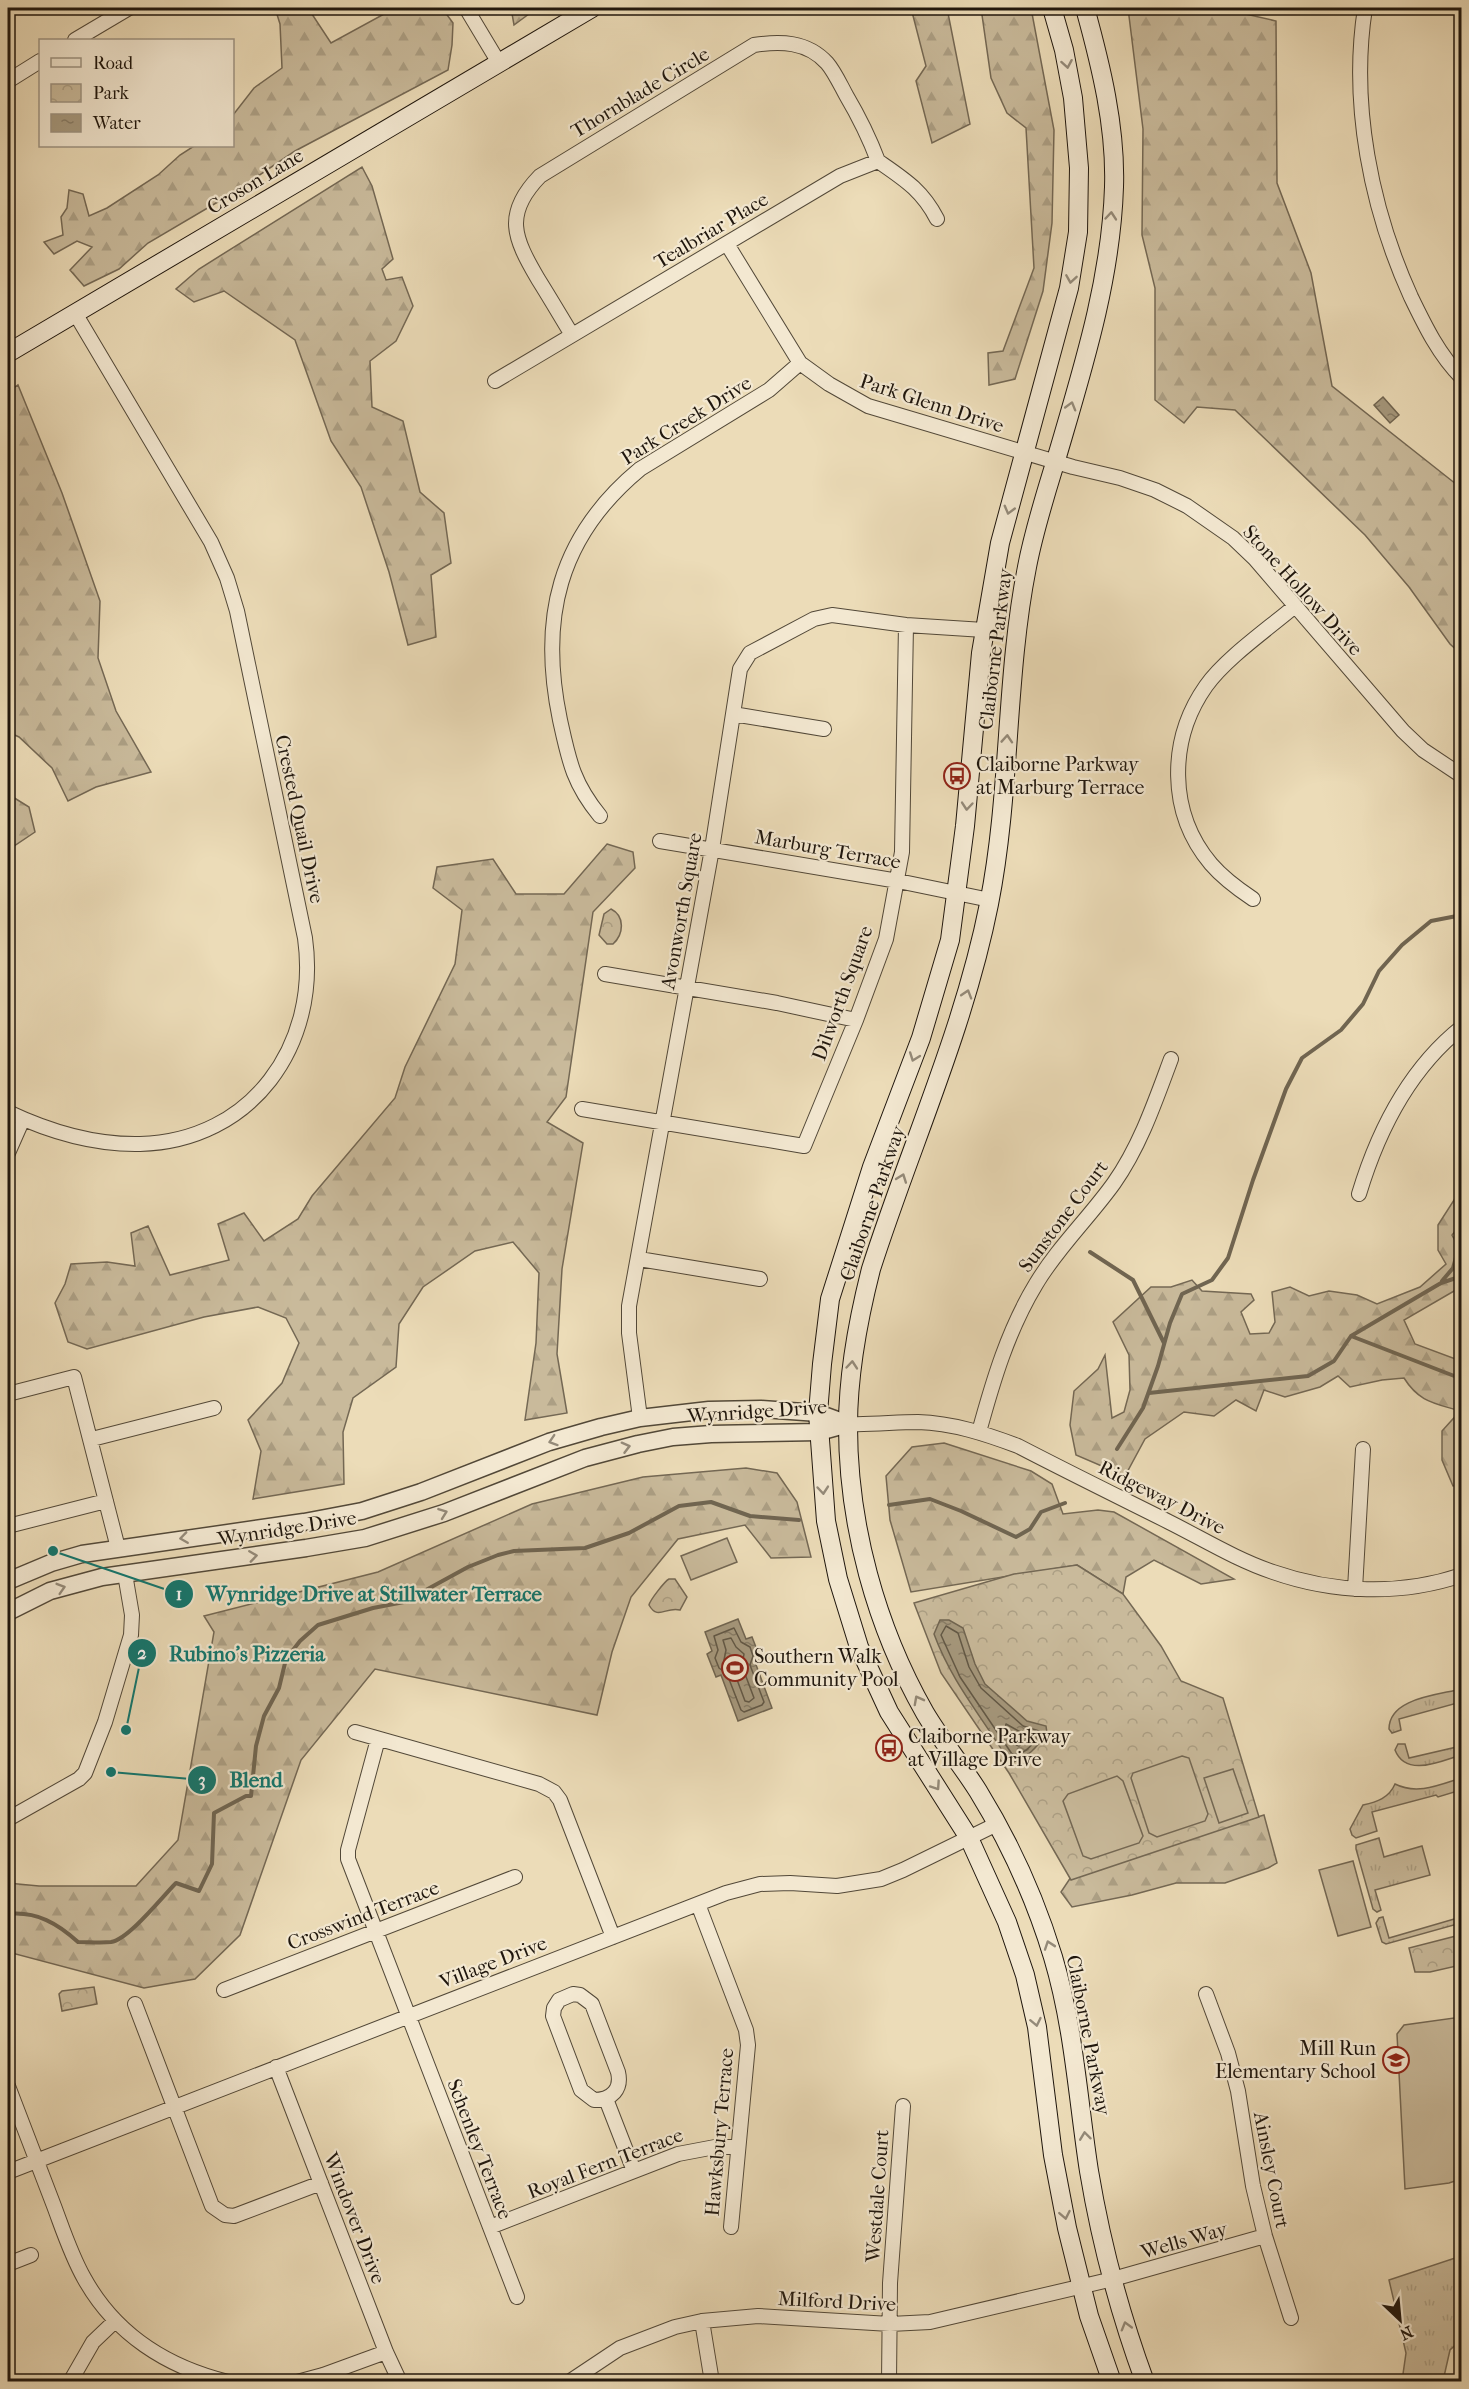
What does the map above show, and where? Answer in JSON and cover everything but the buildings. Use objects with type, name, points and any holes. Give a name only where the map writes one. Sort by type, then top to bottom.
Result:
[{"type":"main road","name":"Croson Lane","points":[[525,48],[576,8]]},
{"type":"main road","name":"Croson Lane","points":[[8,353],[592,8]]},
{"type":"main road","name":"Claiborne Parkway","points":[[1052,8],[1064,50],[1073,98],[1079,168],[1077,232],[1070,288],[1000,543],[984,630],[950,940],[921,1038],[872,1167],[830,1299],[818,1413],[826,1521],[838,1579],[859,1647],[889,1712],[969,1838],[1007,1922],[1025,1975],[1037,2027],[1053,2155],[1081,2287],[1112,2382]]},
{"type":"main road","name":"Claiborne Parkway","points":[[1085,8],[1104,89],[1112,139],[1114,187],[1103,285],[1092,334],[1039,510],[1017,623],[1002,808],[990,900],[969,986],[954,1034],[871,1269],[861,1308],[853,1359],[848,1424],[859,1530],[878,1608],[891,1646],[926,1715],[997,1824],[1029,1888],[1062,1990],[1076,2068],[1094,2198],[1113,2279],[1145,2382]]},
{"type":"street","points":[[77,39],[129,8]]},
{"type":"street","points":[[466,8],[499,63]]},
{"type":"street","points":[[1365,8],[1361,45],[1362,109],[1376,195],[1392,249],[1421,318],[1437,348],[1461,378]]},
{"type":"street","name":"Thornblade Circle","points":[[572,335],[520,249],[516,222],[520,203],[528,188],[540,176],[754,45],[777,42],[795,44],[811,50],[827,63],[867,130],[878,161]]},
{"type":"street","points":[[8,81],[39,62]]},
{"type":"street","points":[[878,161],[908,182],[927,200],[937,219]]},
{"type":"street","name":"Tealbriar Place","points":[[495,381],[840,176],[878,161]]},
{"type":"street","name":"Park Glenn Drive","points":[[727,244],[800,363],[843,393],[868,406],[1055,462]]},
{"type":"street","name":"Crested Quail Drive","points":[[8,1112],[76,1136],[139,1144],[189,1136],[211,1127],[252,1101],[279,1069],[299,1028],[308,983],[305,938],[239,620],[227,578],[199,520],[75,313]]},
{"type":"street","name":"Park Creek Drive","points":[[600,816],[585,797],[570,768],[554,689],[552,644],[555,607],[563,576],[576,543],[597,511],[620,485],[640,469],[770,390],[800,363]]},
{"type":"street","name":"Stone Hollow Drive","points":[[1055,462],[1120,478],[1155,490],[1187,506],[1233,538],[1255,559],[1402,731],[1423,750],[1461,776]]},
{"type":"street","points":[[1253,899],[1211,864],[1198,846],[1188,825],[1178,785],[1180,745],[1194,705],[1207,684],[1221,669],[1295,606]]},
{"type":"street","name":"Avonworth Square","points":[[640,1418],[629,1333],[629,1306],[712,849],[740,669],[750,653],[814,618],[832,615],[906,625],[984,630]]},
{"type":"street","name":"Dilworth Square","points":[[582,1109],[804,1146],[856,1020],[886,939],[898,881],[902,852],[906,625]]},
{"type":"street","points":[[733,714],[824,729]]},
{"type":"street","name":"Marburg Terrace","points":[[660,841],[898,881],[990,900]]},
{"type":"street","points":[[605,974],[777,1003],[856,1020]]},
{"type":"street","points":[[1359,1194],[1378,1139],[1392,1112],[1430,1057],[1461,1027]]},
{"type":"street","name":"Sunstone Court","points":[[979,1432],[998,1366],[1019,1315],[1050,1262],[1097,1206],[1124,1167],[1141,1136],[1171,1059]]},
{"type":"street","points":[[8,1153],[23,1119]]},
{"type":"street","points":[[639,1259],[760,1279]]},
{"type":"street","points":[[8,1394],[74,1377],[92,1439],[118,1548]]},
{"type":"street","points":[[92,1439],[214,1408]]},
{"type":"street","name":"Wynridge Drive","points":[[8,1581],[51,1563],[82,1554],[304,1522],[362,1511],[421,1492],[549,1442],[640,1418],[709,1410],[761,1408],[818,1413],[848,1424]]},
{"type":"street","name":"Ridgeway Drive","points":[[848,1424],[920,1422],[979,1432],[1018,1446],[1243,1560],[1299,1580],[1355,1589],[1413,1586],[1461,1575]]},
{"type":"street","name":"Wynridge Drive","points":[[8,1612],[50,1592],[79,1583],[365,1538],[444,1513],[585,1458],[638,1444],[673,1437],[711,1434],[819,1432],[848,1424]]},
{"type":"street","points":[[1355,1589],[1363,1449]]},
{"type":"street","points":[[8,1526],[106,1501]]},
{"type":"street","points":[[8,1819],[85,1773],[108,1711],[131,1635],[132,1615],[125,1574]]},
{"type":"street","points":[[355,1732],[539,1784],[554,1792],[560,1800],[613,1937]]},
{"type":"street","name":"Schenley Terrace","points":[[378,1739],[348,1850],[350,1866],[517,2297]]},
{"type":"street","name":"Village Drive","points":[[8,2172],[726,1893],[760,1884],[837,1886],[881,1879],[997,1824]]},
{"type":"street","name":"Crosswind Terrace","points":[[224,1990],[515,1877]]},
{"type":"street","name":"Hawksbury Terrace","points":[[698,1904],[746,2030],[748,2045],[731,2227]]},
{"type":"street","points":[[580,1995],[592,2004],[620,2080],[614,2094],[606,2099],[594,2100],[581,2090],[553,2016],[554,2008],[565,1996],[580,1995]]},
{"type":"street","name":"Ainsley Court","points":[[1206,1995],[1228,2053],[1238,2091],[1253,2186],[1265,2236],[1291,2318]]},
{"type":"street","points":[[135,2004],[212,2206],[218,2212],[225,2216],[234,2216],[321,2183]]},
{"type":"street","name":"Windover Drive","points":[[276,2067],[386,2352],[400,2382]]},
{"type":"street","points":[[8,2086],[83,2277],[96,2298],[115,2321],[144,2346],[165,2359],[204,2376],[228,2382]]},
{"type":"street","points":[[606,2099],[634,2171]]},
{"type":"street","name":"Westdale Court","points":[[889,2382],[890,2283],[903,2106]]},
{"type":"street","name":"Royal Fern Terrace","points":[[490,2228],[695,2149],[737,2147]]},
{"type":"street","name":"Wells Way","points":[[1113,2279],[1265,2236]]},
{"type":"street","points":[[8,2264],[31,2255]]},
{"type":"street","name":"Milford Drive","points":[[569,2382],[620,2348],[656,2333],[702,2320],[758,2316],[890,2324],[930,2322],[1113,2279]]},
{"type":"street","points":[[702,2320],[712,2382]]},
{"type":"street","points":[[70,2382],[88,2348],[115,2321]]},
{"type":"street","points":[[297,2382],[386,2352]]},
{"type":"green space","points":[[275,8],[308,8],[331,43],[395,8],[442,8],[453,23],[448,70],[295,151],[233,193],[148,243],[119,269],[84,286],[70,270],[92,247],[77,241],[54,254],[44,242],[63,235],[61,217],[67,208],[69,190],[83,194],[89,216],[107,208],[158,175],[192,147],[234,147],[234,114],[254,88],[282,68],[280,24]]},
{"type":"green space","points":[[511,8],[537,8],[514,25]]},
{"type":"green space","points":[[911,8],[947,8],[970,124],[932,143],[916,81],[926,66]]},
{"type":"green space","points":[[981,8],[1031,8],[1054,130],[1052,223],[1043,291],[1015,379],[989,385],[988,353],[1003,351],[1034,268],[1026,128],[1007,113],[991,78]]},
{"type":"green space","points":[[1128,8],[1219,8],[1276,21],[1277,183],[1311,273],[1332,386],[1461,488],[1461,563],[1456,578],[1461,594],[1461,654],[1450,644],[1409,587],[1365,535],[1235,410],[1197,407],[1184,423],[1155,400],[1155,288],[1142,235],[1143,129]]},
{"type":"green space","points":[[362,167],[372,186],[393,259],[382,269],[386,280],[402,277],[413,306],[396,341],[370,361],[372,407],[403,421],[420,492],[444,513],[451,563],[431,575],[436,637],[408,645],[389,572],[361,487],[331,441],[295,340],[224,291],[194,302],[176,289],[199,269]]},
{"type":"green space","points":[[18,385],[62,493],[100,601],[98,658],[116,711],[151,772],[96,787],[68,801],[52,768],[19,737],[8,732],[8,392]]},
{"type":"green space","points":[[8,794],[29,807],[35,832],[8,850]]},
{"type":"green space","points":[[607,844],[633,852],[635,868],[593,912],[566,1097],[547,1122],[583,1143],[562,1269],[557,1354],[567,1413],[525,1420],[536,1343],[539,1273],[513,1242],[475,1251],[423,1287],[399,1324],[396,1367],[353,1398],[343,1432],[344,1484],[253,1499],[261,1451],[248,1420],[282,1383],[299,1343],[286,1318],[258,1307],[204,1317],[87,1349],[68,1342],[55,1303],[65,1284],[71,1264],[107,1262],[135,1266],[131,1233],[148,1226],[170,1275],[229,1260],[218,1224],[244,1213],[264,1241],[298,1219],[312,1196],[395,1098],[405,1067],[455,964],[462,910],[433,888],[437,867],[493,859],[516,894],[564,894]]},
{"type":"green space","points":[[611,909],[619,916],[621,930],[613,944],[607,944],[599,935],[604,914]]},
{"type":"green space","points":[[1461,1152],[1461,1224],[1452,1235],[1461,1252],[1461,1287],[1404,1320],[1415,1344],[1461,1361],[1461,1485],[1453,1486],[1442,1460],[1442,1431],[1460,1411],[1421,1397],[1404,1378],[1350,1387],[1338,1376],[1320,1387],[1285,1397],[1264,1390],[1256,1411],[1236,1400],[1214,1416],[1184,1412],[1145,1439],[1125,1476],[1076,1455],[1070,1425],[1074,1391],[1098,1369],[1105,1355],[1112,1418],[1124,1412],[1130,1390],[1129,1355],[1113,1322],[1151,1287],[1171,1287],[1192,1280],[1202,1291],[1251,1294],[1254,1300],[1241,1312],[1250,1334],[1269,1333],[1275,1322],[1272,1292],[1290,1287],[1309,1296],[1329,1291],[1357,1295],[1377,1304],[1420,1287],[1446,1264],[1438,1250],[1438,1225],[1456,1197]]},
{"type":"green space","points":[[944,1443],[1031,1471],[1052,1484],[1063,1514],[1098,1510],[1114,1512],[1234,1579],[1201,1584],[1154,1560],[1126,1577],[1123,1594],[1077,1565],[911,1592],[890,1520],[886,1476],[912,1447]]},
{"type":"green space","points":[[746,1468],[777,1473],[797,1502],[811,1557],[771,1558],[745,1525],[678,1539],[631,1597],[612,1652],[597,1715],[375,1669],[301,1760],[240,1935],[195,1979],[144,1988],[8,1952],[8,1883],[39,1886],[136,1886],[178,1840],[214,1632],[204,1616],[378,1572],[532,1504],[643,1477]]},
{"type":"green space","points":[[727,1538],[737,1562],[691,1580],[681,1556]]},
{"type":"green space","points":[[1077,1565],[1123,1594],[1161,1646],[1181,1681],[1223,1698],[1259,1817],[1071,1880],[1009,1773],[941,1673],[914,1603],[1014,1574]]},
{"type":"green space","points":[[669,1579],[675,1579],[687,1597],[680,1610],[656,1612],[649,1605]]},
{"type":"green space","points":[[1461,1689],[1461,1702],[1399,1719],[1401,1730],[1392,1733],[1389,1729],[1391,1719],[1406,1704],[1428,1696]]},
{"type":"green space","points":[[1398,1744],[1405,1744],[1409,1758],[1461,1746],[1461,1755],[1425,1765],[1415,1765],[1400,1759],[1395,1750]]},
{"type":"green space","points":[[1182,1756],[1189,1758],[1208,1814],[1205,1821],[1157,1837],[1149,1833],[1131,1778],[1133,1773]]},
{"type":"green space","points":[[1233,1769],[1248,1813],[1219,1823],[1204,1778]]},
{"type":"green space","points":[[1117,1776],[1123,1781],[1143,1836],[1139,1843],[1091,1859],[1083,1856],[1063,1801],[1068,1794]]},
{"type":"green space","points":[[1461,1778],[1461,1790],[1372,1812],[1377,1831],[1356,1838],[1352,1835],[1350,1829],[1363,1805],[1382,1799],[1395,1784],[1420,1789]]},
{"type":"green space","points":[[1264,1815],[1277,1863],[1268,1868],[1225,1883],[1176,1883],[1072,1907],[1061,1892],[1073,1874]]},
{"type":"green space","points":[[1379,1838],[1384,1857],[1422,1846],[1430,1875],[1375,1890],[1381,1910],[1377,1912],[1373,1909],[1356,1845]]},
{"type":"green space","points":[[1353,1861],[1371,1927],[1338,1936],[1319,1870]]},
{"type":"green space","points":[[1383,1917],[1389,1938],[1461,1917],[1461,1923],[1386,1944],[1382,1942],[1376,1923],[1379,1918]]},
{"type":"green space","points":[[1456,1936],[1461,1965],[1430,1972],[1415,1972],[1409,1948]]},
{"type":"green space","points":[[94,1987],[97,2004],[62,2011],[59,1994],[62,1991]]},
{"type":"green space","points":[[1461,2017],[1461,2179],[1449,2183],[1405,2189],[1397,2034],[1404,2025]]},
{"type":"green space","points":[[1461,2256],[1461,2340],[1450,2350],[1443,2381],[1402,2381],[1406,2353],[1389,2280]]},
{"type":"water","points":[[1383,397],[1399,415],[1390,423],[1374,405]]},
{"type":"water","name":"Southern Walk Community Pool","points":[[738,1619],[746,1639],[752,1637],[761,1660],[755,1662],[772,1708],[738,1721],[721,1675],[716,1677],[707,1654],[712,1651],[705,1632]]},
{"type":"water","points":[[940,1620],[949,1620],[963,1628],[975,1664],[985,1684],[1027,1721],[1046,1726],[1047,1733],[1031,1752],[1022,1758],[1010,1763],[959,1684],[934,1634]]},
{"type":"waterway","points":[[1117,1449],[1143,1408],[1170,1323],[1182,1294],[1212,1280],[1228,1258],[1286,1089],[1302,1058],[1341,1030],[1363,1004],[1379,971],[1402,945],[1431,921],[1462,915]]},
{"type":"waterway","points":[[1442,1281],[1453,1268],[1462,1236]]},
{"type":"waterway","points":[[1090,1252],[1133,1280],[1164,1343]]},
{"type":"waterway","points":[[1149,1393],[1308,1376],[1334,1361],[1351,1336],[1441,1283],[1462,1276]]},
{"type":"waterway","points":[[1351,1336],[1462,1379]]},
{"type":"waterway","points":[[889,1505],[930,1499],[1016,1537],[1030,1529],[1041,1512],[1065,1503]]},
{"type":"waterway","points":[[8,1914],[28,1915],[46,1920],[55,1924],[78,1942],[111,1942],[136,1926],[176,1883],[199,1891],[212,1864],[214,1813],[246,1796],[251,1796],[256,1746],[264,1716],[279,1688],[286,1659],[300,1641],[318,1625],[373,1608],[404,1602],[468,1567],[498,1555],[514,1551],[585,1548],[629,1533],[679,1506],[711,1502],[750,1516],[799,1520]]},
{"type":"place","name":"Claiborne Parkway at Marburg Terrace","points":[[957,776]]},
{"type":"place","name":"Wynridge Drive at Stillwater Terrace","points":[[53,1551]]},
{"type":"place","name":"Southern Walk Community Pool","points":[[735,1668]]},
{"type":"place","name":"Rubino's Pizzeria","points":[[126,1730]]},
{"type":"place","name":"Claiborne Parkway at Village Drive","points":[[889,1748]]},
{"type":"place","name":"Blend","points":[[111,1772]]},
{"type":"place","name":"Mill Run Elementary School","points":[[1396,2060]]}]
